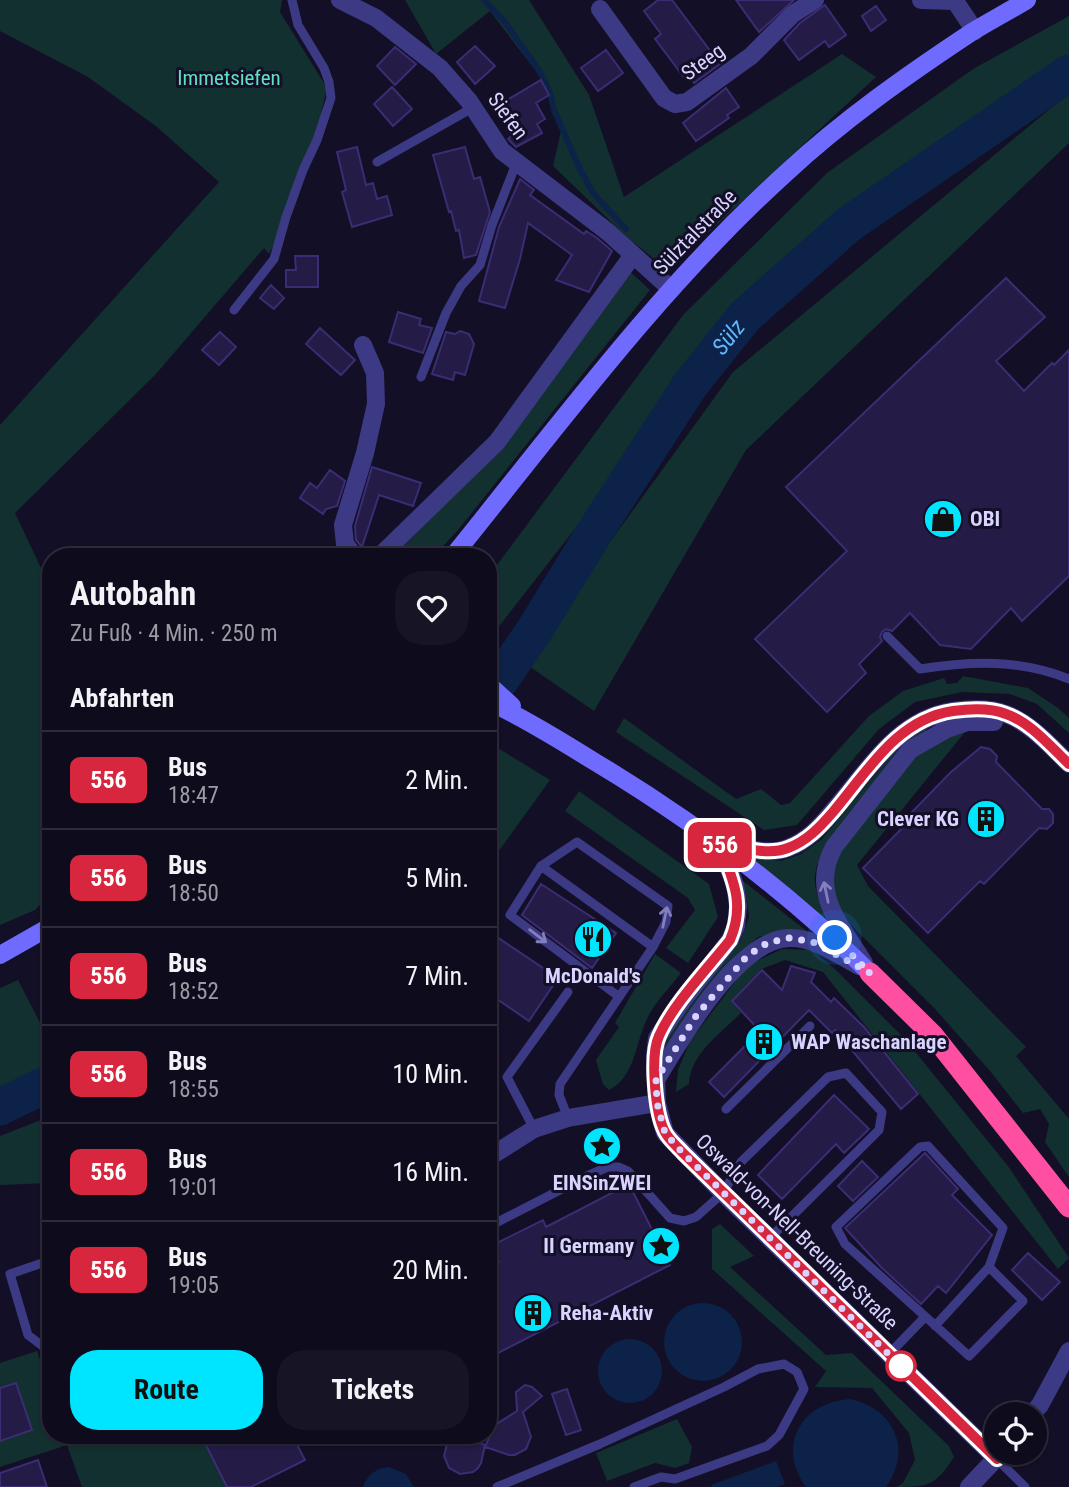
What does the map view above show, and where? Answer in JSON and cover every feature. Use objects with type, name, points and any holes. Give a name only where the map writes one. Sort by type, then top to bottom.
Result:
[{"type":"highway","points":[[870,973],[933,1035],[1064,1200]]},
{"type":"main road","name":"Sülztalstraße","points":[[460,548],[671,289],[738,217],[815,148],[875,100],[975,31],[1027,0]]},
{"type":"main road","points":[[497,692],[525,718]]},
{"type":"main road","points":[[497,705],[525,718],[636,786],[719,843],[786,896],[870,973]]},
{"type":"main road","points":[[0,955],[42,931]]},
{"type":"street","name":"Siefen","points":[[340,0],[376,19],[440,68],[474,107],[502,151],[608,232],[671,289]]},
{"type":"street","name":"Steeg","points":[[600,9],[664,98],[675,104],[687,102],[751,56],[793,14],[815,0]]},
{"type":"street","points":[[921,0],[955,1],[975,31]]},
{"type":"street","name":"Sülztalstraße","points":[[388,548],[496,442],[633,256]]},
{"type":"street","points":[[348,548],[345,544],[343,524],[365,453],[376,404],[375,373],[363,345]]},
{"type":"street","points":[[719,843],[785,850],[806,839],[898,736],[919,721],[942,713],[965,710],[1006,714],[1025,725],[1069,764]]},
{"type":"street","points":[[870,973],[829,905],[823,883],[825,863],[834,847],[910,750],[928,738],[967,722],[1025,725]]},
{"type":"street","name":"Oswald-von-Nell-Breuning-Straße","points":[[719,843],[735,886],[738,906],[736,926],[730,940],[657,1038],[657,1103],[665,1133],[889,1354],[984,1442]]},
{"type":"street","points":[[656,1080],[696,1016],[747,956],[767,943],[789,938],[813,942],[870,973]]},
{"type":"street","points":[[497,1152],[534,1129],[568,1118],[657,1103]]},
{"type":"street","points":[[1042,1402],[1069,1350]]},
{"type":"street","points":[[969,1487],[990,1465]]},
{"type":"lane","points":[[234,310],[274,259],[286,217],[331,98],[327,75],[298,25],[292,0]]},
{"type":"lane","points":[[377,162],[474,107]]},
{"type":"lane","points":[[421,377],[446,313],[461,286],[480,265],[492,225],[516,164]]},
{"type":"lane","points":[[887,636],[920,670],[959,663],[1014,663],[1069,679]]},
{"type":"lane","points":[[568,1118],[559,1095],[560,1084],[653,947],[666,922],[668,906],[577,842],[541,866],[510,915],[618,996]]},
{"type":"lane","points":[[541,866],[653,947]]},
{"type":"lane","points":[[534,1129],[507,1077],[568,992]]},
{"type":"lane","points":[[726,1110],[810,1026]]},
{"type":"lane","points":[[497,1222],[608,1167],[619,1167],[628,1171],[670,1218],[684,1221],[696,1217],[723,1193],[741,1162],[828,1077],[846,1073],[882,1112],[879,1130],[770,1238]]},
{"type":"lane","points":[[935,1326],[989,1267],[1003,1228],[928,1146],[920,1147],[836,1227],[845,1244],[925,1317],[935,1326],[969,1356],[1023,1300],[989,1267]]},
{"type":"lane","points":[[42,1263],[5,1276],[29,1335],[42,1346]]},
{"type":"lane","points":[[889,1354],[925,1317]]},
{"type":"lane","points":[[497,1487],[612,1438],[758,1369],[784,1364],[797,1371],[804,1389],[779,1435],[767,1446],[675,1479],[661,1477],[634,1487]]},
{"type":"lane","points":[[1007,1465],[1026,1487]]},
{"type":"green space","points":[[0,0],[282,0],[280,12],[327,88],[312,153],[284,225],[269,254],[264,248],[156,374],[15,513],[42,570],[42,903],[35,910],[0,925],[0,425],[219,182],[157,127],[88,77],[0,31]]},
{"type":"green space","points":[[405,0],[529,0],[589,95],[624,197],[842,54],[876,77],[668,270],[628,238],[553,166],[561,131],[550,93],[490,11],[436,54]]},
{"type":"green space","points":[[1069,16],[1069,60],[829,236],[676,399],[497,629],[497,565],[683,315],[827,173],[973,69]]},
{"type":"green space","points":[[1069,93],[1069,143],[746,450],[594,711],[523,662],[733,372]]},
{"type":"green space","points":[[626,268],[650,290],[458,530],[441,548],[402,548],[497,451]]},
{"type":"green space","points":[[963,676],[1028,688],[1069,718],[1069,733],[1037,704],[1010,694],[962,692],[915,702],[879,729],[797,825],[764,830],[616,732],[624,718],[736,799],[761,789],[781,805],[790,803],[869,716],[903,691],[944,678],[947,684],[957,683]]},
{"type":"green space","points":[[924,726],[928,732],[822,853],[815,873],[816,891],[830,923],[751,857],[781,861],[801,854],[822,839],[903,741]]},
{"type":"green space","points":[[965,732],[857,865],[868,886],[1026,1047],[1016,1056],[1069,1119],[1069,1177],[1045,1142],[1049,1124],[1040,1109],[1023,1113],[935,1009],[845,919],[832,892],[833,864],[845,841],[912,759],[935,740]]},
{"type":"green space","points":[[497,748],[550,780],[497,854]]},
{"type":"green space","points":[[579,791],[709,884],[718,917],[688,963],[666,948],[695,910],[688,898],[565,811]]},
{"type":"green space","points":[[738,877],[813,936],[780,932],[758,937],[743,951],[667,1048],[663,1044],[666,1034],[740,941],[749,917],[747,901]]},
{"type":"green space","points":[[782,949],[812,950],[835,969],[904,1038],[1008,1166],[1069,1258],[1058,1269],[823,972],[785,960],[761,969],[731,1001],[741,1013],[708,1045],[695,1063],[689,1084],[676,1092],[678,1070],[690,1041],[748,965]]},
{"type":"green space","points":[[655,954],[681,973],[650,1013],[625,1076],[609,1090],[603,1084],[596,1060],[619,1027],[615,1023]]},
{"type":"green space","points":[[18,980],[42,1027],[42,1072],[0,1090],[0,988]]},
{"type":"green space","points":[[42,1120],[42,1183],[0,1185],[0,1136]]},
{"type":"green space","points":[[720,1224],[754,1256],[730,1267],[826,1355],[852,1353],[949,1446],[954,1457],[942,1474],[924,1485],[897,1487],[903,1483],[915,1460],[909,1433],[872,1388],[815,1387],[826,1371],[712,1269],[712,1229]]},
{"type":"green space","points":[[37,1351],[42,1366],[42,1444],[206,1444],[227,1487],[82,1487],[67,1445],[0,1467],[0,1363]]},
{"type":"green space","points":[[677,1419],[692,1447],[689,1463],[675,1468],[655,1463],[607,1481],[596,1453]]},
{"type":"water","points":[[703,1303],[718,1306],[731,1314],[739,1327],[742,1342],[739,1357],[731,1370],[718,1378],[703,1381],[688,1378],[675,1370],[667,1357],[664,1342],[667,1327],[675,1314],[688,1306]]},
{"type":"water","points":[[624,1339],[636,1339],[653,1348],[660,1359],[660,1383],[653,1394],[636,1403],[624,1403],[612,1398],[603,1389],[598,1377],[598,1365],[603,1353],[612,1344]]},
{"type":"water","points":[[850,1399],[878,1411],[895,1432],[898,1459],[894,1473],[886,1487],[806,1487],[797,1472],[793,1456],[798,1429],[818,1408]]},
{"type":"water","points":[[776,1461],[785,1484],[777,1487],[711,1485]]},
{"type":"water","points":[[389,1467],[406,1474],[414,1487],[363,1487],[373,1473]]},
{"type":"building","points":[[658,0],[672,0],[720,64],[694,83],[690,77],[686,80],[655,39],[661,34],[644,11]]},
{"type":"building","points":[[736,0],[794,0],[759,32]]},
{"type":"building","points":[[825,5],[846,35],[829,47],[825,41],[799,60],[784,40],[800,23]]},
{"type":"building","points":[[876,6],[886,20],[871,31],[862,16]]},
{"type":"building","points":[[475,46],[495,66],[475,84],[457,62]]},
{"type":"building","points":[[395,47],[416,64],[395,85],[377,66]]},
{"type":"building","points":[[606,50],[623,73],[598,91],[581,68]]},
{"type":"building","points":[[541,80],[549,95],[536,103],[545,119],[537,124],[542,133],[516,147],[508,139],[517,131],[497,106]]},
{"type":"building","points":[[392,87],[412,109],[393,126],[374,104]]},
{"type":"building","points":[[726,88],[739,107],[727,115],[729,118],[696,141],[683,123]]},
{"type":"building","points":[[357,147],[366,185],[373,183],[377,199],[387,196],[392,215],[352,227],[342,192],[346,190],[337,152]]},
{"type":"building","points":[[465,147],[474,179],[480,177],[490,212],[476,255],[464,258],[459,230],[456,231],[451,211],[449,212],[433,155]]},
{"type":"building","points":[[520,179],[534,190],[530,195],[584,234],[586,231],[597,238],[612,251],[589,292],[556,280],[572,255],[528,223],[505,308],[479,301],[499,227]]},
{"type":"building","points":[[295,256],[318,256],[318,287],[286,287],[286,270],[296,270]]},
{"type":"building","name":"OBI","points":[[1006,278],[1045,317],[996,361],[1024,391],[1069,350],[1069,576],[1022,621],[1011,608],[971,649],[940,645],[910,613],[892,631],[886,629],[882,632],[882,641],[859,664],[866,673],[827,712],[755,639],[847,551],[786,487]]},
{"type":"building","points":[[271,285],[284,298],[274,309],[260,298]]},
{"type":"building","points":[[398,312],[421,319],[419,325],[432,328],[423,353],[389,342]]},
{"type":"building","points":[[320,328],[355,360],[341,375],[306,344]]},
{"type":"building","points":[[460,331],[469,334],[474,344],[465,375],[455,372],[453,380],[432,374],[446,332],[455,334]]},
{"type":"building","points":[[220,332],[236,347],[219,365],[202,350]]},
{"type":"building","points":[[372,467],[421,483],[413,506],[379,495],[362,547],[356,540],[355,526]]},
{"type":"building","points":[[330,470],[345,481],[337,506],[326,509],[323,514],[300,498],[310,483],[317,488]]},
{"type":"building","points":[[981,747],[990,749],[997,756],[996,762],[1042,809],[1049,809],[1053,814],[1053,823],[1047,829],[1039,828],[984,884],[980,881],[928,933],[863,868],[915,815],[912,812],[951,772]]},
{"type":"building","points":[[541,884],[616,933],[592,968],[522,915]]},
{"type":"building","points":[[497,937],[558,978],[529,1021],[497,999]]},
{"type":"building","points":[[791,966],[815,973],[811,982],[831,1002],[834,998],[864,1027],[918,1094],[901,1109],[835,1030],[832,1033],[809,1010],[724,1097],[709,1082],[760,1031],[732,1001],[762,970],[782,990]]},
{"type":"building","points":[[834,1095],[869,1129],[844,1153],[836,1144],[782,1199],[758,1175]]},
{"type":"building","points":[[925,1153],[958,1189],[952,1195],[992,1235],[946,1293],[938,1286],[921,1304],[881,1267],[845,1228]]},
{"type":"building","points":[[862,1161],[878,1177],[853,1201],[838,1186]]},
{"type":"building","name":"Reha-Aktiv","points":[[629,1184],[670,1265],[497,1353],[497,1243],[543,1220],[546,1227]]},
{"type":"building","points":[[1028,1253],[1060,1282],[1042,1300],[1012,1270]]},
{"type":"building","points":[[16,1383],[32,1430],[0,1441],[0,1388]]},
{"type":"building","points":[[525,1385],[532,1387],[542,1396],[523,1412],[531,1437],[526,1449],[509,1455],[485,1447],[486,1444],[497,1444],[497,1424],[517,1411],[516,1392]]},
{"type":"building","points":[[567,1389],[581,1430],[566,1435],[552,1394]]},
{"type":"building","points":[[206,1444],[297,1444],[305,1460],[251,1487],[227,1487]]},
{"type":"building","points":[[447,1444],[485,1445],[481,1463],[473,1472],[460,1474],[449,1468],[444,1456]]},
{"type":"building","points":[[38,1460],[47,1487],[0,1487],[0,1473]]},
{"type":"waterway","name":"Immetsiefen","points":[[484,0],[504,21],[540,72],[550,93],[554,110],[593,193],[626,229]]},
{"type":"waterway","name":"Sülz","points":[[497,685],[690,385],[745,316],[849,224],[1069,73]]},
{"type":"waterway","name":"Sülz","points":[[0,1107],[42,1086]]},
{"type":"bus line","name":"556","points":[[984,1446],[723,1193],[665,1133],[657,1103],[657,1038],[667,1021],[730,940],[736,926],[738,906],[735,886],[719,843],[750,849],[785,850],[806,839],[898,736],[919,721],[942,713],[965,710],[1006,714],[1039,735],[1069,764]]},
{"type":"place","name":"OBI","points":[[943,519]]},
{"type":"place","name":"Clever KG","points":[[986,819]]},
{"type":"place","name":"McDonald's","points":[[593,939]]},
{"type":"place","name":"WAP Waschanlage","points":[[764,1042]]},
{"type":"place","name":"EINSinZWEI","points":[[602,1146]]},
{"type":"place","name":"II Germany","points":[[661,1246]]},
{"type":"place","name":"Reha-Aktiv","points":[[533,1313]]},
{"type":"route","points":[[835,938],[870,973],[813,942],[789,938],[767,943],[747,956],[696,1016],[656,1080],[657,1103],[665,1133],[683,1153],[907,1372],[901,1366]]}]
